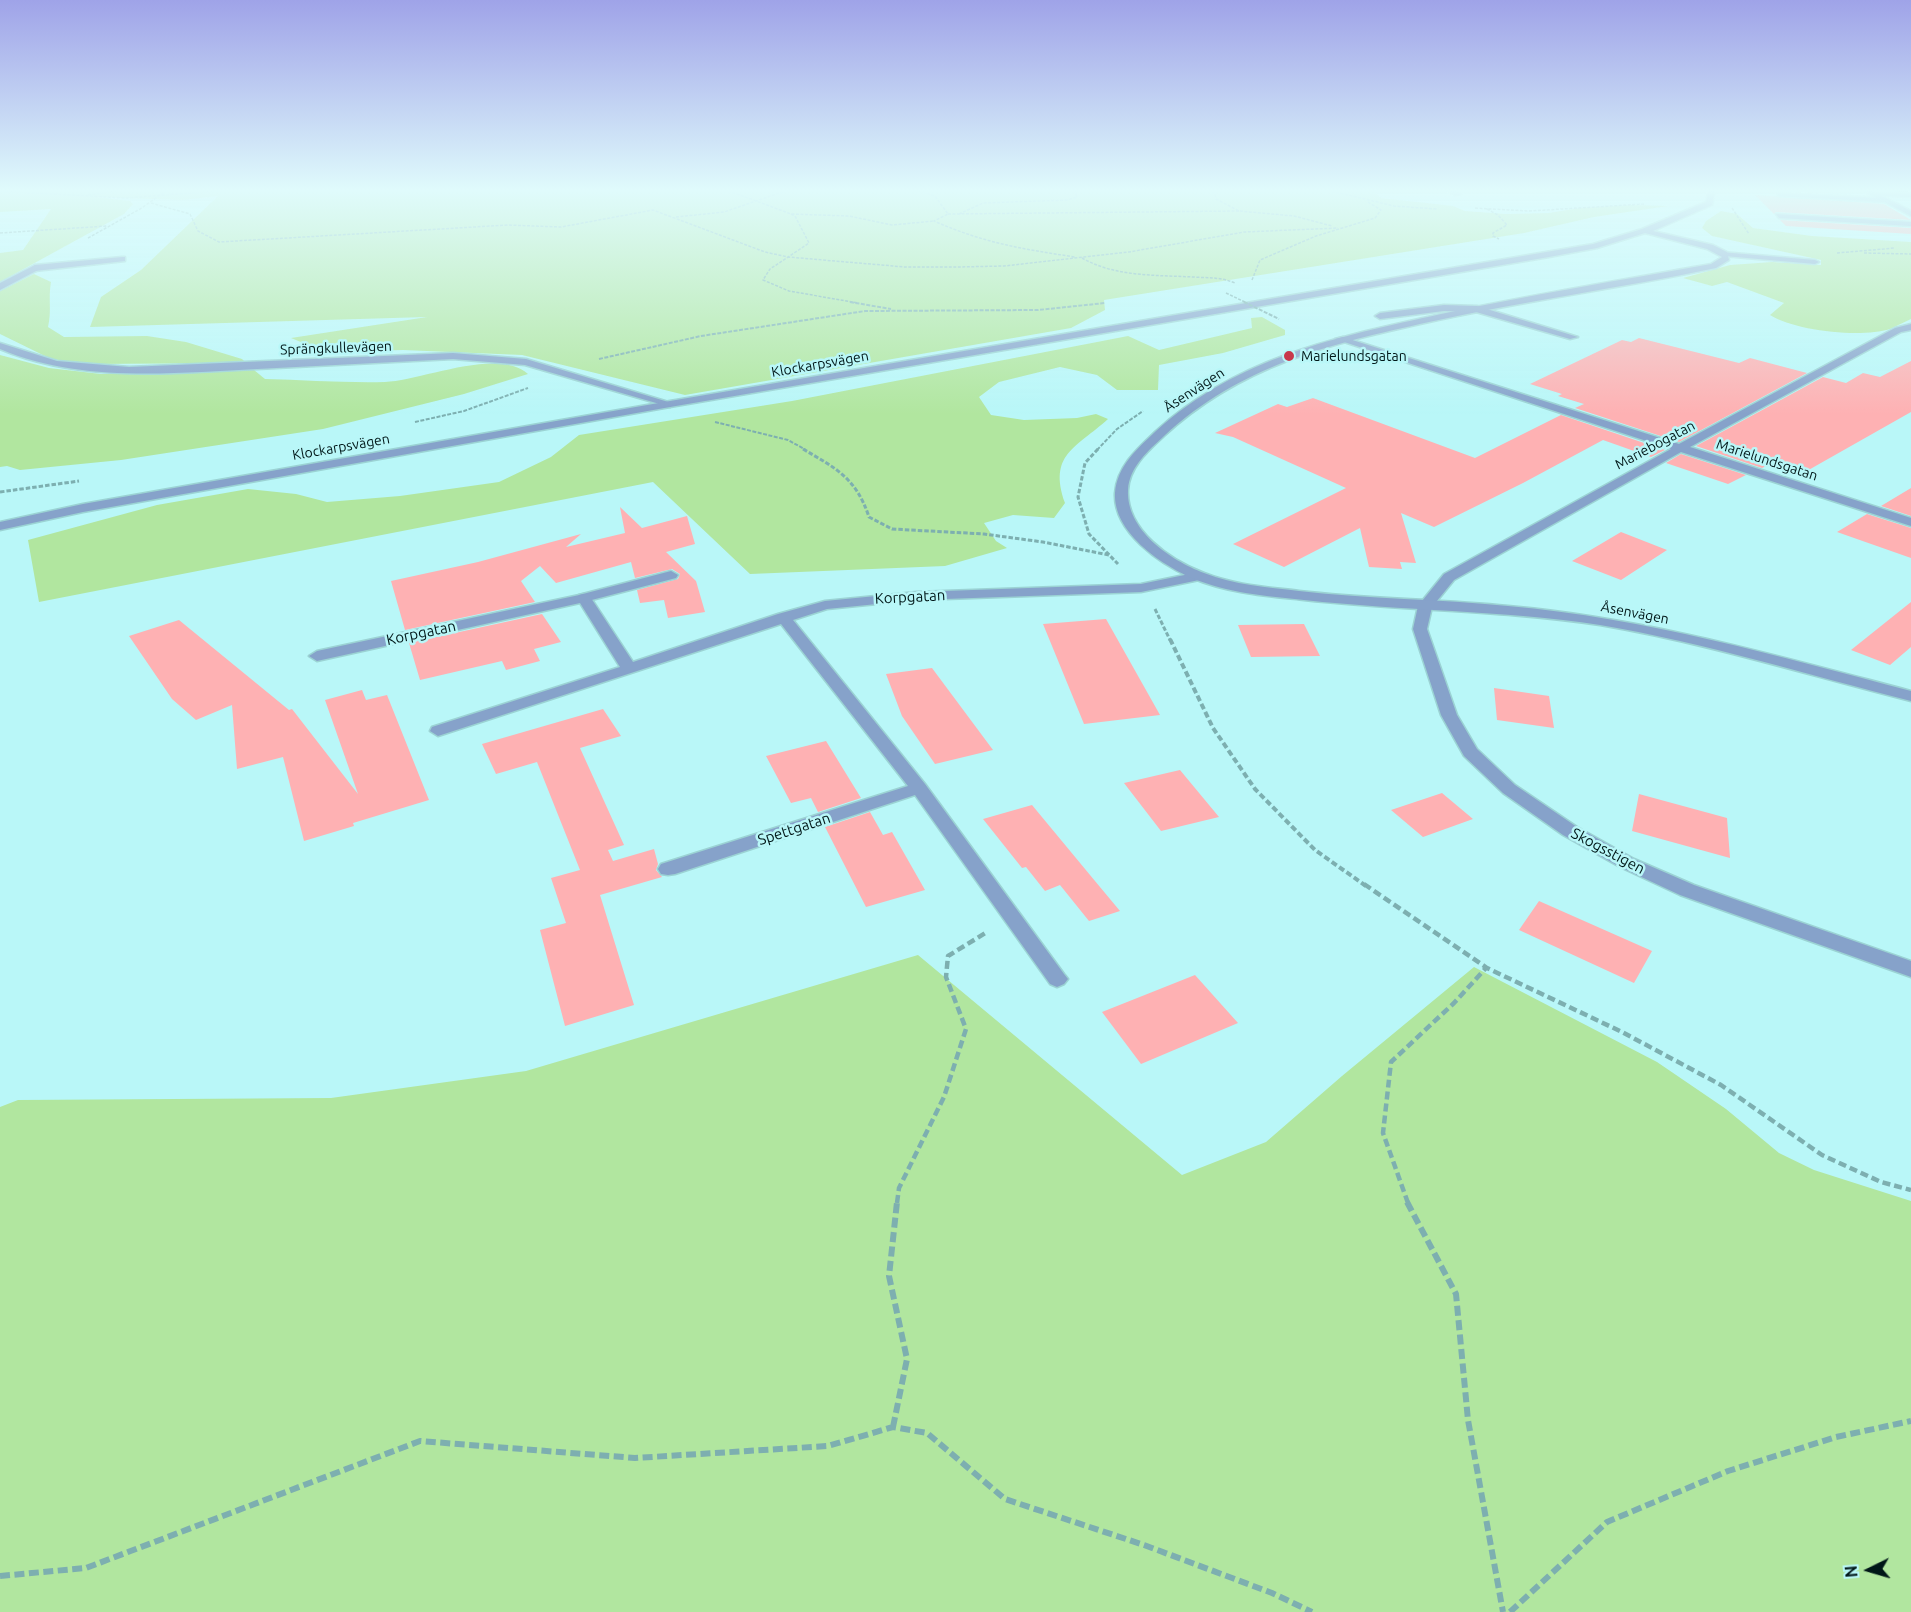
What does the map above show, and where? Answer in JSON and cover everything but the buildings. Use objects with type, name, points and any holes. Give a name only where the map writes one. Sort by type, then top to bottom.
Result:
[{"type":"street","points":[[0,287],[35,268],[76,264]]},
{"type":"street","name":"Klockarpsvägen","points":[[0,526],[83,508],[670,404],[1495,264]]},
{"type":"street","name":"Åsenvägen","points":[[1717,264],[1477,309],[1313,347],[1234,381],[1186,410],[1137,455],[1122,482],[1121,504],[1130,524],[1149,545],[1170,561],[1199,576],[1247,589],[1351,601],[1507,610],[1600,621],[1718,645],[1911,696]]},
{"type":"street","points":[[1380,316],[1444,308],[1477,309],[1572,337]]},
{"type":"street","name":"Mariebogatan","points":[[1425,606],[1449,577],[1570,508],[1898,330],[1911,327]]},
{"type":"street","name":"Marielundsgatan","points":[[1340,339],[1911,522]]},
{"type":"street","name":"Sprängkullevägen","points":[[0,346],[22,355],[57,364],[129,370],[453,356],[497,358],[526,362],[560,371],[670,404]]},
{"type":"street","name":"Korpgatan","points":[[318,656],[584,598],[671,575]]},
{"type":"street","name":"Korpgatan","points":[[438,730],[825,605],[872,599],[1141,588],[1199,576]]},
{"type":"street","points":[[584,598],[629,668]]},
{"type":"street","name":"Skogsstigen","points":[[1425,606],[1420,629],[1449,715],[1470,752],[1509,789],[1570,831],[1627,863],[1687,890],[1911,969]]},
{"type":"street","points":[[783,617],[919,788],[1057,978]]},
{"type":"street","name":"Spettgatan","points":[[668,869],[919,788]]},
{"type":"path","points":[[777,264],[770,269],[763,280],[789,291],[898,310]]},
{"type":"path","points":[[872,264],[904,267],[1021,264]]},
{"type":"path","points":[[1093,264],[1124,272],[1219,277],[1235,283]]},
{"type":"path","points":[[1252,280],[1258,264]]},
{"type":"path","points":[[1226,293],[1280,319]]},
{"type":"path","points":[[1151,406],[1117,429],[1085,463],[1078,497],[1089,534],[1141,588],[1154,608],[1213,728],[1255,789],[1315,850],[1487,968],[1622,1032],[1721,1085],[1822,1155],[1881,1182],[1911,1190]]},
{"type":"path","points":[[714,421],[788,440],[807,450],[848,477],[863,499],[869,517],[892,529],[914,532],[984,534],[1043,542],[1111,556]]},
{"type":"path","points":[[893,1427],[907,1359],[889,1276],[898,1188],[944,1097],[966,1029],[946,977],[948,956],[1014,918]]},
{"type":"path","points":[[1487,968],[1392,1062],[1383,1133],[1408,1203],[1456,1294],[1468,1420],[1503,1612]]},
{"type":"path","points":[[1510,1612],[1607,1522],[1728,1471],[1836,1437],[1911,1420]]},
{"type":"path","points":[[0,1576],[86,1568],[420,1441],[635,1458],[828,1446],[893,1427],[927,1433],[1005,1499],[1144,1545],[1272,1593],[1312,1612]]},
{"type":"green space","points":[[0,264],[32,264],[0,282]]},
{"type":"green space","points":[[147,264],[1328,264],[1104,300],[1105,310],[1071,328],[685,395],[522,355],[403,350],[325,352],[291,338],[427,317],[90,327],[101,297]]},
{"type":"green space","points":[[1911,264],[1911,319],[1878,332],[1846,333],[1811,329],[1781,321],[1770,315],[1784,303],[1727,282],[1712,286],[1683,278],[1730,265]]},
{"type":"green space","points":[[34,274],[51,282],[48,327],[64,337],[147,336],[186,342],[242,359],[246,363],[88,364],[51,359],[0,334],[0,291]]},
{"type":"green space","points":[[1262,317],[1285,330],[1285,335],[1223,353],[1159,365],[1158,390],[1117,390],[1097,375],[1060,367],[999,382],[979,397],[991,415],[1024,420],[1077,418],[1096,414],[1108,419],[1076,445],[1063,463],[1060,473],[1065,503],[1054,518],[1013,515],[984,523],[996,541],[1007,548],[945,566],[750,574],[653,482],[39,602],[28,540],[157,505],[248,489],[296,494],[327,502],[400,496],[499,482],[551,457],[579,435],[792,401],[1128,336],[1159,350],[1252,328],[1251,318]]},
{"type":"green space","points":[[0,355],[49,368],[101,374],[254,370],[265,379],[385,382],[458,367],[498,364],[514,367],[528,374],[464,394],[323,429],[121,460],[20,470],[7,466],[0,467]]},
{"type":"green space","points":[[918,955],[1182,1175],[1266,1142],[1474,967],[1657,1062],[1726,1109],[1779,1153],[1814,1170],[1911,1201],[1911,1612],[0,1612],[0,1107],[18,1100],[331,1098],[526,1071]]},
{"type":"place","name":"Marielundsgatan","points":[[1289,356]]}]
